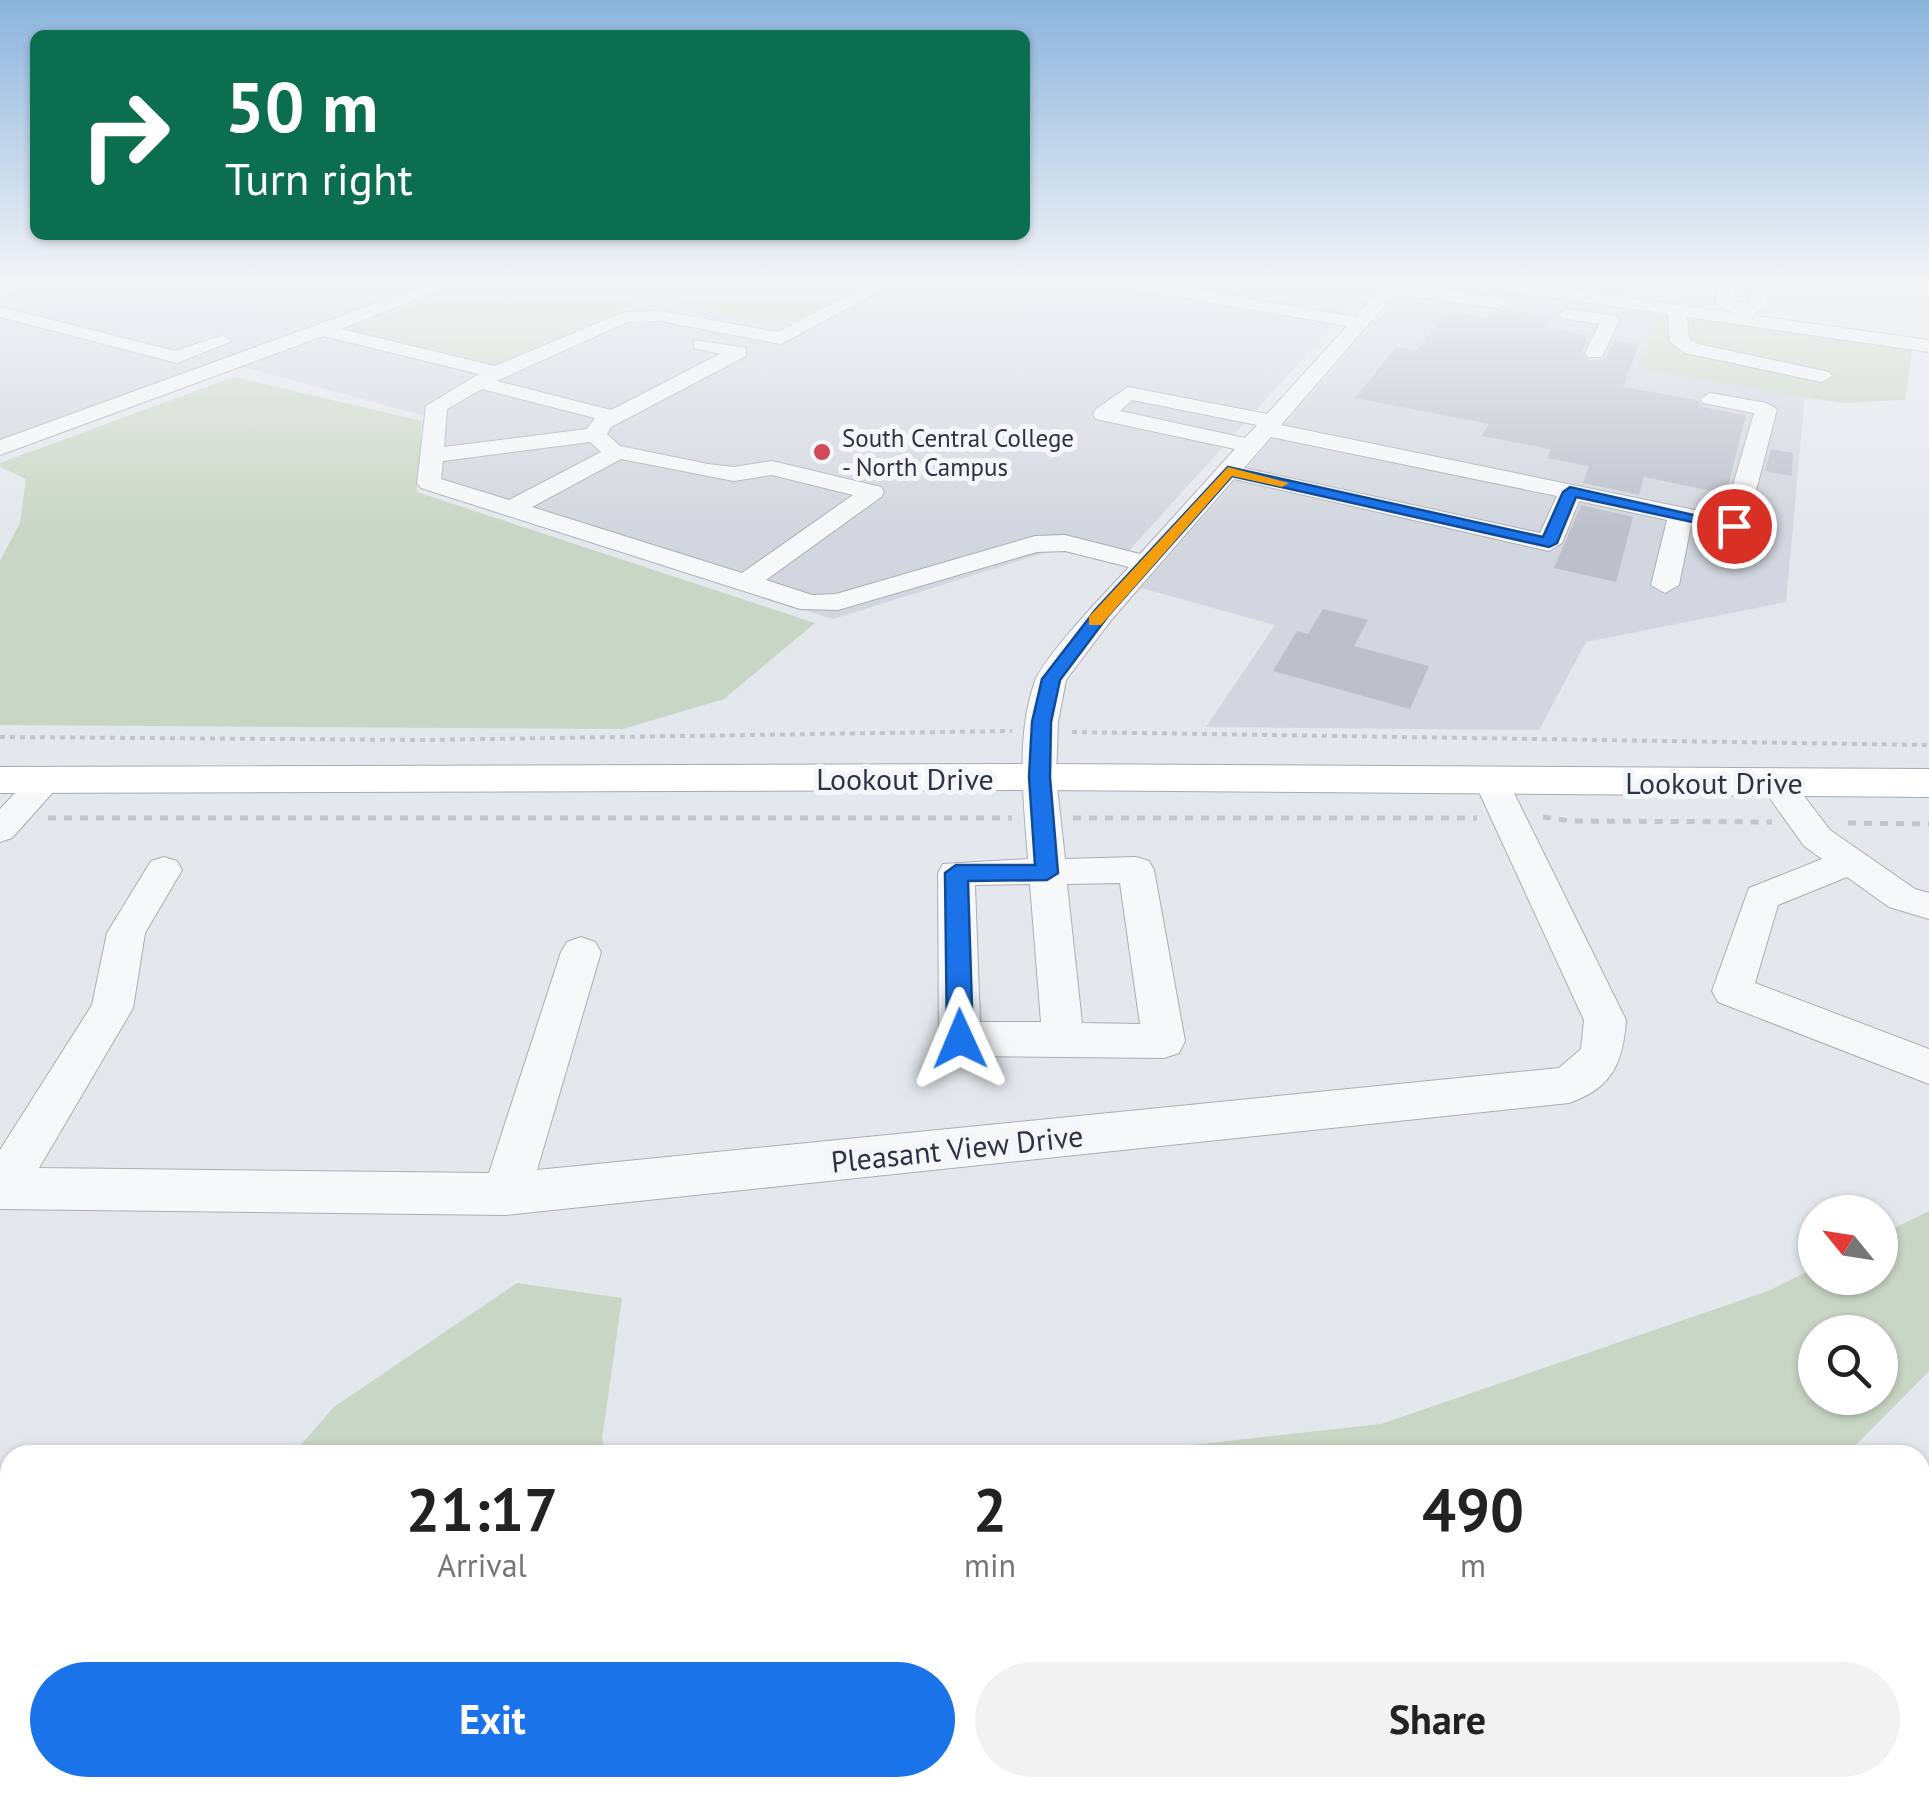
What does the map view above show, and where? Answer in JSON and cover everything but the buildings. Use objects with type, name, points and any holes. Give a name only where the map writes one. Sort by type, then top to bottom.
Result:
[{"type":"main road","name":"Lookout Drive","points":[[3,810],[46,781],[1042,798],[1500,799],[1776,783],[1929,783]]},
{"type":"street","points":[[159,364],[144,369],[177,383]]},
{"type":"street","points":[[203,364],[218,368]]},
{"type":"street","points":[[0,448],[229,364]]},
{"type":"street","points":[[445,364],[614,417]]},
{"type":"street","points":[[517,364],[437,406],[429,483],[810,603],[838,602],[1035,544],[1066,544],[1146,564]]},
{"type":"street","points":[[595,435],[602,423],[717,364]]},
{"type":"street","points":[[1062,1039],[1042,798],[1045,701],[1058,667],[1323,364]]},
{"type":"street","points":[[1761,364],[1822,376]]},
{"type":"street","points":[[1268,427],[1128,393],[1104,414],[1268,427],[1319,429],[1456,468],[1734,526],[1766,409],[1710,399]]},
{"type":"street","points":[[1277,482],[1319,429]]},
{"type":"street","points":[[432,455],[595,435],[618,452],[708,472],[734,474],[772,468],[872,492],[744,582]]},
{"type":"street","points":[[511,509],[618,452]]},
{"type":"street","points":[[1430,516],[1456,468]]},
{"type":"street","points":[[1228,471],[1549,543],[1570,492]]},
{"type":"street","points":[[1665,585],[1681,515]]},
{"type":"street","points":[[1776,783],[1817,838],[1902,898],[1929,906]]},
{"type":"street","name":"Pleasant View Drive","points":[[1,1188],[506,1194],[1569,1085],[1602,1056],[1605,1020],[1500,799]]},
{"type":"street","points":[[1851,862],[1762,898],[1732,991],[1929,1067]]},
{"type":"street","points":[[1,1188],[112,1008],[126,933],[164,870]]},
{"type":"street","points":[[1136,870],[1164,1041],[1062,1039],[960,1039],[956,873],[1136,870]]},
{"type":"street","points":[[506,1194],[581,952]]},
{"type":"path","points":[[0,737],[422,740],[1000,734],[1042,730],[1347,740],[1929,745]]},
{"type":"path","points":[[3,810],[124,815],[1042,798],[1500,799],[1805,822],[1929,824]]},
{"type":"shaded area","name":"South Central College - North Campus","points":[[0,364],[1298,364],[1116,565],[1057,549],[833,619],[419,485],[433,418],[244,367],[0,456]]},
{"type":"shaded area","points":[[1337,364],[1640,364],[1639,368],[1805,396],[1786,602],[1586,642],[1539,730],[1206,727],[1275,625],[1141,588]]},
{"type":"green space","points":[[1640,364],[1910,364],[1905,400],[1841,403],[1638,368]]},
{"type":"green space","points":[[234,377],[422,421],[417,492],[815,623],[724,699],[623,729],[0,725],[0,561],[20,523],[26,479],[0,467],[0,463]]},
{"type":"green space","points":[[1929,1211],[1929,1371],[1898,1402],[1898,1315],[1798,1315],[1798,1415],[1886,1415],[1856,1445],[1192,1445],[1381,1424],[1768,1291],[1798,1276],[1798,1295],[1898,1295],[1898,1226]]},
{"type":"green space","points":[[517,1283],[622,1298],[604,1445],[301,1445],[334,1407]]},
{"type":"slow traffic","points":[[1095,621],[1228,471],[1282,483]]},
{"type":"place","name":"South Central College - North Campus","points":[[822,452]]},
{"type":"route","points":[[960,1039],[956,873],[1047,873],[1040,777],[1042,722],[1051,679],[1066,655],[1228,471],[1549,543],[1570,492],[1734,526]]}]
